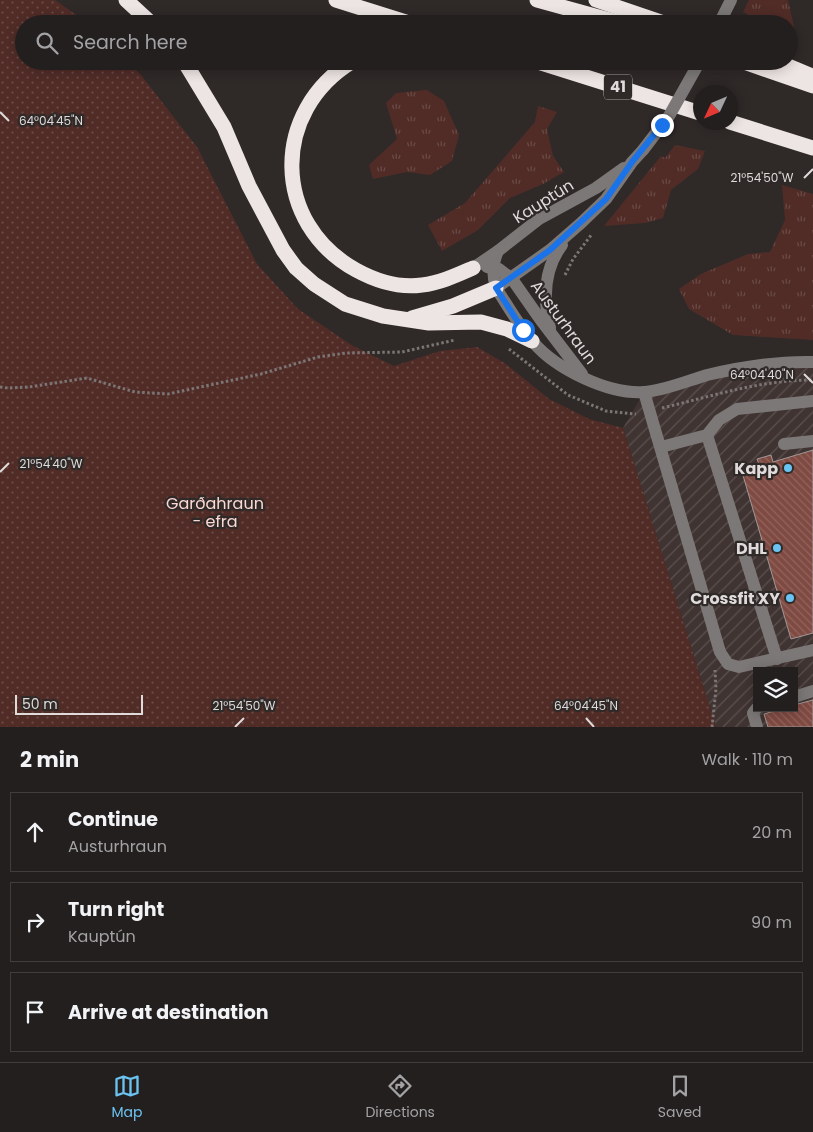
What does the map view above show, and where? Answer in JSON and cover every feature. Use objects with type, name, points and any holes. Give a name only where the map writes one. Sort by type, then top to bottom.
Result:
[{"type":"highway","points":[[126,0],[142,15]]},
{"type":"highway","points":[[336,0],[384,15]]},
{"type":"highway","points":[[537,0],[591,15]]},
{"type":"highway","points":[[596,0],[640,15]]},
{"type":"highway","points":[[189,70],[224,128],[249,186],[283,250],[296,268],[314,284],[345,304],[383,316],[429,323],[480,322],[508,330],[532,341]]},
{"type":"highway","points":[[340,70],[313,97],[298,128],[293,146],[291,161],[294,188],[304,220],[324,246],[346,264],[366,276],[385,282],[422,285],[440,281],[473,268]]},
{"type":"highway","name":"41","points":[[564,70],[693,110]]},
{"type":"highway","points":[[767,70],[813,86]]},
{"type":"highway","points":[[797,70],[813,77]]},
{"type":"highway","points":[[738,125],[813,148]]},
{"type":"highway","points":[[408,319],[443,310],[496,288]]},
{"type":"street","points":[[723,15],[729,2]]},
{"type":"street","name":"Kauptún","points":[[496,288],[512,279],[570,232],[606,199],[632,162],[669,116],[695,70]]},
{"type":"street","name":"Kauptún","points":[[473,268],[539,219],[596,188],[632,162]]},
{"type":"street","points":[[551,333],[545,298],[546,280],[556,252],[570,232]]},
{"type":"street","name":"Austurhraun","points":[[498,251],[493,268],[496,288],[532,341],[550,359],[585,378],[612,389],[644,392],[764,364],[813,362]]},
{"type":"street","points":[[473,268],[493,268]]},
{"type":"street","name":"Austurhraun","points":[[493,268],[499,269],[512,279],[585,378]]},
{"type":"street","points":[[644,392],[720,652],[728,664],[739,667],[777,660],[813,650]]},
{"type":"street","points":[[661,446],[707,435],[719,420],[737,409],[813,401]]},
{"type":"street","points":[[707,435],[777,660]]},
{"type":"street","points":[[784,444],[813,441]]},
{"type":"street","points":[[798,696],[813,691]]},
{"type":"street","points":[[754,712],[757,727]]},
{"type":"path","points":[[563,280],[573,259],[595,231]]},
{"type":"path","points":[[0,387],[29,387],[87,378],[134,392],[168,394],[261,374],[318,357],[346,353],[402,352],[457,340]]},
{"type":"path","points":[[502,345],[518,355],[568,395],[606,411],[622,413],[637,414],[749,386],[786,380],[813,380]]},
{"type":"shaded area","points":[[813,367],[813,727],[716,727],[623,428],[647,387],[758,368]]},
{"type":"green space","name":"Garðahraun - efra","points":[[0,0],[55,0],[76,15],[15,15],[15,70],[136,70],[197,147],[257,264],[298,309],[353,346],[394,366],[440,351],[477,347],[506,364],[549,399],[589,419],[623,428],[716,727],[0,727]]},
{"type":"green space","points":[[749,0],[788,0],[791,15],[748,15],[743,12]]},
{"type":"green space","points":[[427,90],[444,101],[459,135],[452,161],[430,175],[407,172],[373,179],[369,165],[397,139],[386,103],[396,93]]},
{"type":"green space","points":[[538,106],[557,112],[547,129],[553,156],[564,172],[543,184],[510,198],[478,230],[442,251],[428,225],[465,203],[535,122]]},
{"type":"green space","points":[[675,145],[705,151],[698,169],[671,190],[663,218],[645,223],[604,226],[661,156],[665,158]]},
{"type":"green space","points":[[782,185],[813,194],[813,340],[733,335],[689,309],[679,289],[701,274],[748,254],[770,252],[785,220]]},
{"type":"building","points":[[813,450],[813,633],[791,639],[742,472],[760,467],[757,459],[771,455],[773,462]]},
{"type":"building","points":[[813,700],[813,727],[768,727],[764,714],[771,712],[798,712],[798,704]]},
{"type":"place","name":"Kapp","points":[[788,468]]},
{"type":"place","name":"DHL","points":[[777,548]]},
{"type":"place","name":"Crossfit XY","points":[[790,598]]},
{"type":"route","points":[[523,330],[496,288],[512,279],[550,250],[606,199],[632,162],[662,125]]}]
